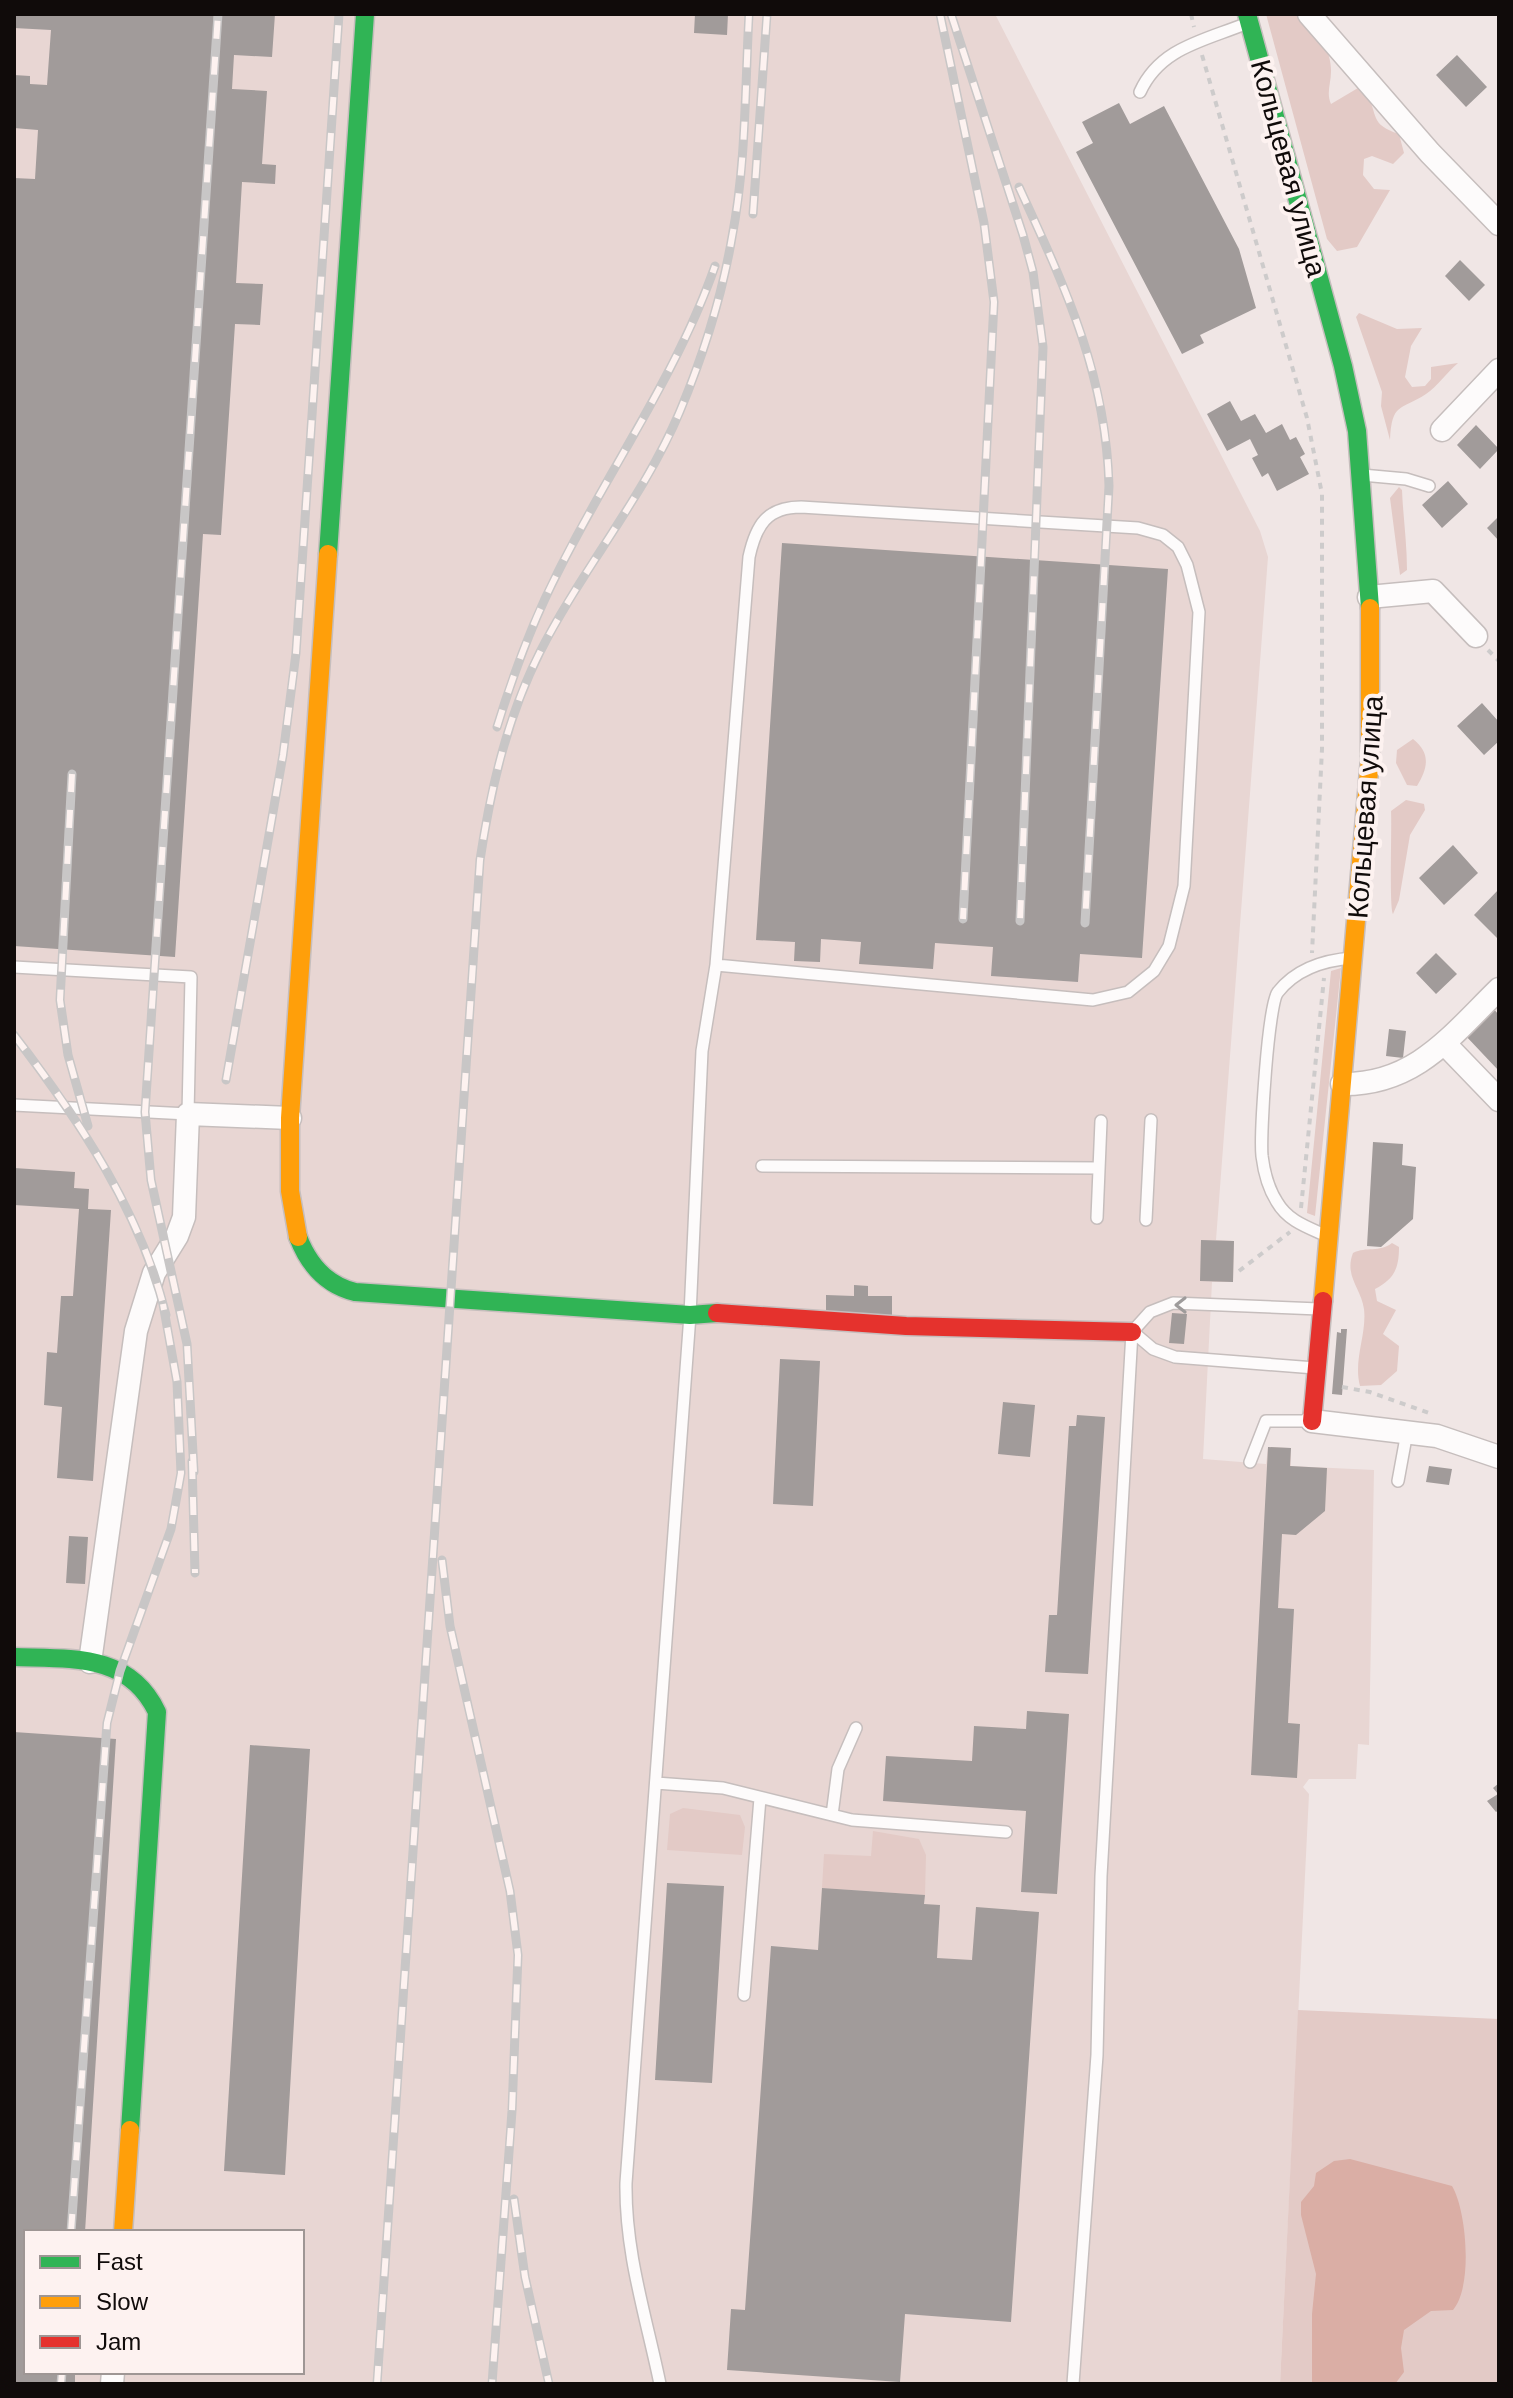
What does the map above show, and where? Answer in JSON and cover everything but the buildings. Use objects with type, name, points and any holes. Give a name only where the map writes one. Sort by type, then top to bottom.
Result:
[{"type":"street","points":[[365,14],[290,1118],[290,1184],[297,1238],[325,1277],[347,1290],[690,1315],[720,1313],[905,1332],[1132,1332]]},
{"type":"street","points":[[1309,14],[1430,153],[1499,224]]},
{"type":"street","name":"Кольцевая улица","points":[[1248,18],[1343,366],[1357,431],[1369,597],[1373,698],[1370,759],[1312,1421]]},
{"type":"street","points":[[1442,430],[1499,370]]},
{"type":"street","points":[[1369,597],[1433,591],[1476,636]]},
{"type":"street","points":[[1342,1084],[1366,1084],[1400,1074],[1444,1043],[1499,989]]},
{"type":"street","points":[[1444,1043],[1499,1100]]},
{"type":"street","points":[[90,1662],[136,1331],[154,1273],[177,1236],[184,1217],[188,1114],[290,1118]]},
{"type":"street","points":[[1312,1421],[1457,1441],[1499,1457]]},
{"type":"street","points":[[14,1657],[90,1662],[120,1671],[146,1688],[153,1699],[159,1726],[123,2230]]},
{"type":"lane","points":[[1140,92],[1150,71],[1164,58],[1248,18]]},
{"type":"lane","points":[[1362,475],[1406,479],[1429,486]]},
{"type":"lane","points":[[660,2384],[631,2265],[626,2226],[690,1315],[702,1051],[716,965],[749,557],[758,525],[768,514],[782,507],[801,507],[1138,528],[1163,535],[1178,547],[1194,585],[1199,612],[1184,886],[1169,946],[1147,980],[1118,996],[1093,1000],[716,965]]},
{"type":"lane","points":[[1327,1236],[1299,1224],[1284,1212],[1265,1175],[1261,1151],[1267,1060],[1275,994],[1296,975],[1327,960],[1354,958]]},
{"type":"lane","points":[[14,967],[191,977],[188,1114],[14,1105]]},
{"type":"lane","points":[[1146,1220],[1151,1120]]},
{"type":"lane","points":[[1097,1218],[1101,1121]]},
{"type":"lane","points":[[762,1166],[1099,1168]]},
{"type":"lane","points":[[1073,2384],[1097,2055],[1101,1876],[1132,1332],[1161,1306],[1320,1309]]},
{"type":"lane","points":[[1132,1332],[1153,1349],[1175,1357],[1315,1368]]},
{"type":"lane","points":[[1250,1462],[1266,1421],[1312,1421]]},
{"type":"lane","points":[[1398,1481],[1407,1432]]},
{"type":"lane","points":[[832,1815],[838,1769],[856,1728]]},
{"type":"lane","points":[[656,1783],[723,1788],[832,1815],[879,1823],[1006,1832]]},
{"type":"lane","points":[[744,1995],[760,1798]]},
{"type":"path","points":[[1191,14],[1307,418],[1322,494],[1322,749],[1316,915],[1311,958],[1324,974],[1299,1224],[1239,1271]]},
{"type":"path","points":[[1342,1387],[1370,1392],[1442,1417]]},
{"type":"shaded area","points":[[14,14],[995,14],[1260,531],[1268,557],[1216,1240],[1234,1241],[1233,1282],[1212,1282],[1203,1459],[1266,1464],[1268,1447],[1291,1448],[1291,1466],[1374,1470],[1369,1745],[1358,1744],[1356,1779],[1309,1779],[1303,1787],[1309,1794],[1280,2384],[14,2384]]},
{"type":"shaded area","points":[[1266,14],[1317,14],[1331,65],[1331,104],[1358,88],[1366,92],[1379,123],[1399,134],[1404,153],[1393,164],[1372,156],[1364,159],[1363,175],[1374,189],[1390,190],[1357,247],[1337,251],[1327,239]]},
{"type":"shaded area","points":[[1359,313],[1397,329],[1422,328],[1411,346],[1405,377],[1412,387],[1425,386],[1431,379],[1431,367],[1458,363],[1430,391],[1395,413],[1390,440],[1381,406],[1382,392],[1356,317]]},
{"type":"shaded area","points":[[1399,487],[1402,490],[1407,570],[1400,575],[1390,498]]},
{"type":"shaded area","points":[[1413,739],[1423,750],[1426,761],[1417,786],[1407,785],[1396,763],[1397,750]]},
{"type":"shaded area","points":[[1406,800],[1424,804],[1425,810],[1410,835],[1399,900],[1393,914],[1391,811]]},
{"type":"shaded area","points":[[1341,968],[1315,1216],[1307,1213],[1331,971]]},
{"type":"shaded area","points":[[1392,1243],[1399,1247],[1396,1267],[1391,1277],[1375,1289],[1377,1301],[1396,1310],[1383,1334],[1399,1346],[1397,1371],[1381,1385],[1360,1386],[1358,1367],[1364,1309],[1350,1268],[1351,1261],[1353,1253]]},
{"type":"shaded area","points":[[683,1808],[740,1815],[745,1827],[742,1855],[667,1850],[670,1814]]},
{"type":"shaded area","points":[[873,1831],[919,1839],[926,1855],[925,1895],[822,1888],[824,1854],[871,1856]]},
{"type":"shaded area","points":[[1298,2010],[1499,2019],[1499,2384],[1280,2384]]},
{"type":"shaded area","points":[[1350,2159],[1452,2186],[1461,2213],[1466,2249],[1459,2299],[1453,2310],[1431,2311],[1404,2330],[1401,2348],[1404,2372],[1395,2384],[1312,2384],[1312,2314],[1316,2274],[1301,2215],[1301,2202],[1314,2186],[1316,2173],[1334,2161]]},
{"type":"railway","points":[[194,1472],[187,1344],[151,1180],[145,1112],[218,14]]},
{"type":"railway","points":[[226,1080],[283,755],[296,653],[339,14]]},
{"type":"railway","points":[[377,2384],[480,860],[502,753],[528,677],[557,621],[665,443],[711,326],[737,210],[749,14]]},
{"type":"railway","points":[[753,214],[767,14]]},
{"type":"railway","points":[[940,14],[984,223],[994,302],[963,919]]},
{"type":"railway","points":[[951,14],[1023,235],[1033,272],[1043,347],[1020,921]]},
{"type":"railway","points":[[1019,187],[1080,332],[1100,406],[1106,445],[1109,486],[1085,923]]},
{"type":"railway","points":[[497,727],[524,649],[548,593],[662,384],[715,266]]},
{"type":"railway","points":[[72,774],[60,1000],[68,1055],[88,1126]]},
{"type":"railway","points":[[14,1035],[62,1100],[105,1168],[140,1239],[166,1315]]},
{"type":"railway","points":[[71,2230],[107,1723],[120,1671],[171,1529],[181,1473],[177,1382],[163,1304]]},
{"type":"railway","points":[[192,1461],[195,1573]]},
{"type":"railway","points":[[442,1560],[450,1626],[510,1891],[518,1955],[512,2111],[492,2384]]},
{"type":"railway","points":[[514,2199],[525,2277],[549,2384]]},
{"type":"railway","points":[[61,2384],[62,2374]]},
{"type":"traffic: fast","points":[[328,554],[365,14]]},
{"type":"traffic: fast","points":[[1247,14],[1343,366],[1357,431],[1370,608]]},
{"type":"traffic: fast","points":[[298,1237],[319,1272],[335,1284],[355,1292],[690,1315],[717,1313]]},
{"type":"traffic: fast","points":[[14,1657],[77,1660],[114,1669],[131,1679],[157,1712],[130,2130]]},
{"type":"traffic: slow","points":[[298,1237],[290,1191],[290,1118],[328,554]]},
{"type":"traffic: slow","points":[[1323,1301],[1370,759],[1370,608]]},
{"type":"traffic: slow","points":[[123,2230],[130,2130]]},
{"type":"traffic: jam","points":[[1312,1421],[1323,1301]]},
{"type":"traffic: jam","points":[[717,1313],[906,1326],[1132,1332]]}]
